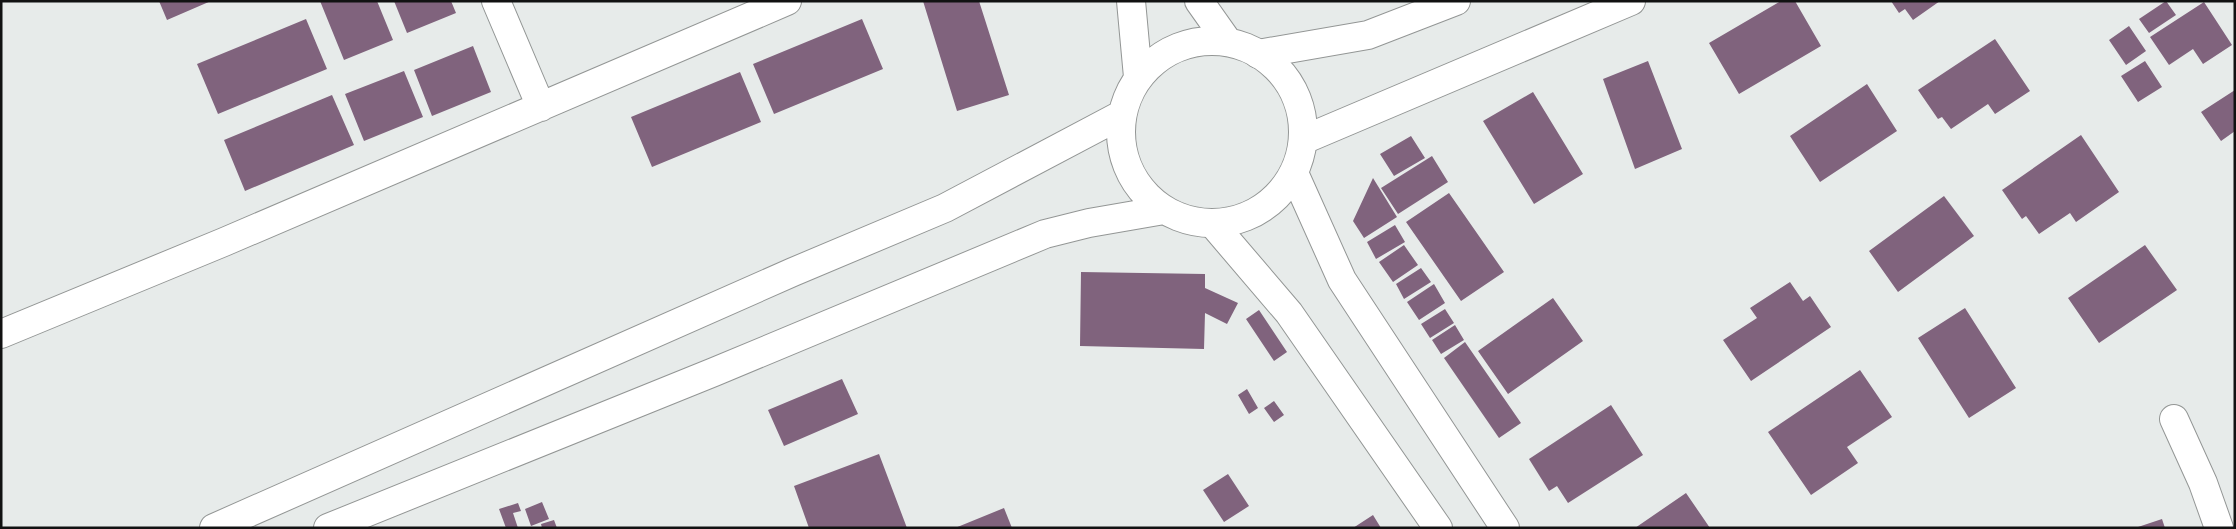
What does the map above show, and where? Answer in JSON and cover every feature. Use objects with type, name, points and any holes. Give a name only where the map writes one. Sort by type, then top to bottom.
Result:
[{"type":"main road","points":[[496,1],[542,107]]},
{"type":"main road","points":[[1,334],[542,107],[787,1]]},
{"type":"main road","points":[[1131,1],[1138,77]]},
{"type":"main road","points":[[1199,1],[1228,42]]},
{"type":"main road","points":[[1258,54],[1368,35],[1456,1]]},
{"type":"main road","points":[[1303,140],[1631,1]]},
{"type":"main road","points":[[1202,41],[1228,42],[1258,54],[1278,70],[1293,90],[1301,115],[1303,140],[1294,173],[1280,194],[1261,210],[1238,220],[1213,224],[1188,221],[1164,210],[1143,192],[1128,169],[1121,143],[1122,115],[1127,95],[1138,77],[1155,59],[1178,47],[1202,41]]},
{"type":"main road","points":[[214,528],[793,272],[945,208],[1122,115]]},
{"type":"main road","points":[[1294,173],[1342,280],[1504,528]]},
{"type":"main road","points":[[328,528],[714,372],[1045,234],[1089,223],[1164,210]]},
{"type":"main road","points":[[1213,224],[1289,313],[1438,528]]},
{"type":"main road","points":[[2174,418],[2203,483],[2219,528]]},
{"type":"building","points":[[159,1],[211,1],[167,20]]},
{"type":"building","points":[[320,1],[377,1],[393,40],[344,60]]},
{"type":"building","points":[[394,1],[451,1],[456,13],[407,33]]},
{"type":"building","points":[[923,1],[979,1],[1009,95],[957,111]]},
{"type":"building","points":[[1781,1],[1795,1],[1821,46],[1739,94],[1709,43]]},
{"type":"building","points":[[1891,1],[1940,1],[1913,20],[1905,9],[1899,13]]},
{"type":"building","points":[[2166,1],[2176,15],[2149,33],[2139,19]]},
{"type":"building","points":[[2204,2],[2232,45],[2203,64],[2193,49],[2169,65],[2150,37]]},
{"type":"building","points":[[306,19],[327,69],[218,114],[197,64]]},
{"type":"building","points":[[862,19],[883,69],[774,114],[753,64]]},
{"type":"building","points":[[2129,26],[2146,51],[2126,65],[2109,40]]},
{"type":"building","points":[[1995,39],[2030,91],[1995,114],[1988,104],[1951,129],[1942,117],[1938,119],[1918,90]]},
{"type":"building","points":[[473,46],[491,92],[432,116],[414,70]]},
{"type":"building","points":[[1648,61],[1682,149],[1635,169],[1603,79]]},
{"type":"building","points":[[2145,61],[2162,87],[2138,102],[2121,76]]},
{"type":"building","points":[[404,71],[423,117],[364,141],[345,94]]},
{"type":"building","points":[[740,72],[761,122],[652,167],[631,117]]},
{"type":"building","points":[[1867,84],[1897,131],[1820,182],[1790,136]]},
{"type":"building","points":[[2235,90],[2235,131],[2221,141],[2201,112]]},
{"type":"building","points":[[1533,92],[1583,174],[1534,204],[1483,121]]},
{"type":"building","points":[[332,95],[354,145],[245,191],[224,140]]},
{"type":"building","points":[[2081,135],[2119,192],[2076,222],[2070,213],[2039,234],[2026,216],[2022,219],[2002,190]]},
{"type":"building","points":[[1411,136],[1425,158],[1394,176],[1380,154]]},
{"type":"building","points":[[1432,156],[1448,182],[1398,214],[1381,188]]},
{"type":"building","points":[[1373,178],[1397,217],[1364,238],[1353,221]]},
{"type":"building","points":[[1449,193],[1504,272],[1461,301],[1406,222]]},
{"type":"building","points":[[1944,196],[1974,236],[1898,292],[1869,251]]},
{"type":"building","points":[[1395,225],[1405,242],[1376,259],[1367,242]]},
{"type":"building","points":[[1404,245],[1418,265],[1393,282],[1379,262]]},
{"type":"building","points":[[2145,245],[2177,290],[2099,343],[2068,298]]},
{"type":"building","points":[[1421,268],[1431,282],[1404,299],[1396,284]]},
{"type":"building","points":[[1081,272],[1205,274],[1205,288],[1238,303],[1227,324],[1205,313],[1204,349],[1080,346]]},
{"type":"building","points":[[1790,282],[1803,301],[1810,296],[1831,327],[1751,381],[1723,340],[1757,318],[1750,308]]},
{"type":"building","points":[[1434,284],[1445,303],[1419,320],[1407,302]]},
{"type":"building","points":[[1553,298],[1583,341],[1508,394],[1478,351]]},
{"type":"building","points":[[1965,308],[2016,388],[1969,418],[1918,338]]},
{"type":"building","points":[[1445,309],[1454,323],[1430,338],[1421,324]]},
{"type":"building","points":[[1259,310],[1287,352],[1274,361],[1246,319]]},
{"type":"building","points":[[1455,325],[1464,340],[1441,354],[1432,340]]},
{"type":"building","points":[[1465,342],[1521,423],[1499,438],[1444,358]]},
{"type":"building","points":[[1860,370],[1892,417],[1847,447],[1858,463],[1811,495],[1768,432]]},
{"type":"building","points":[[842,379],[858,414],[784,446],[768,410]]},
{"type":"building","points":[[1247,389],[1258,408],[1249,414],[1238,395]]},
{"type":"building","points":[[1274,401],[1284,415],[1274,422],[1264,408]]},
{"type":"building","points":[[1611,405],[1643,455],[1568,503],[1557,486],[1549,491],[1529,459]]},
{"type":"building","points":[[879,454],[907,528],[809,528],[794,486]]},
{"type":"building","points":[[1228,474],[1249,506],[1224,522],[1203,490]]},
{"type":"building","points":[[1686,493],[1710,528],[1635,528]]},
{"type":"building","points":[[542,502],[549,519],[531,526],[525,509]]},
{"type":"building","points":[[518,503],[521,511],[513,513],[518,528],[506,528],[499,509]]},
{"type":"building","points":[[1004,508],[1012,528],[955,528]]},
{"type":"building","points":[[1373,515],[1381,528],[1353,528]]},
{"type":"building","points":[[2162,519],[2165,528],[2138,528],[2138,527]]},
{"type":"building","points":[[554,520],[557,528],[542,528],[541,524]]}]
